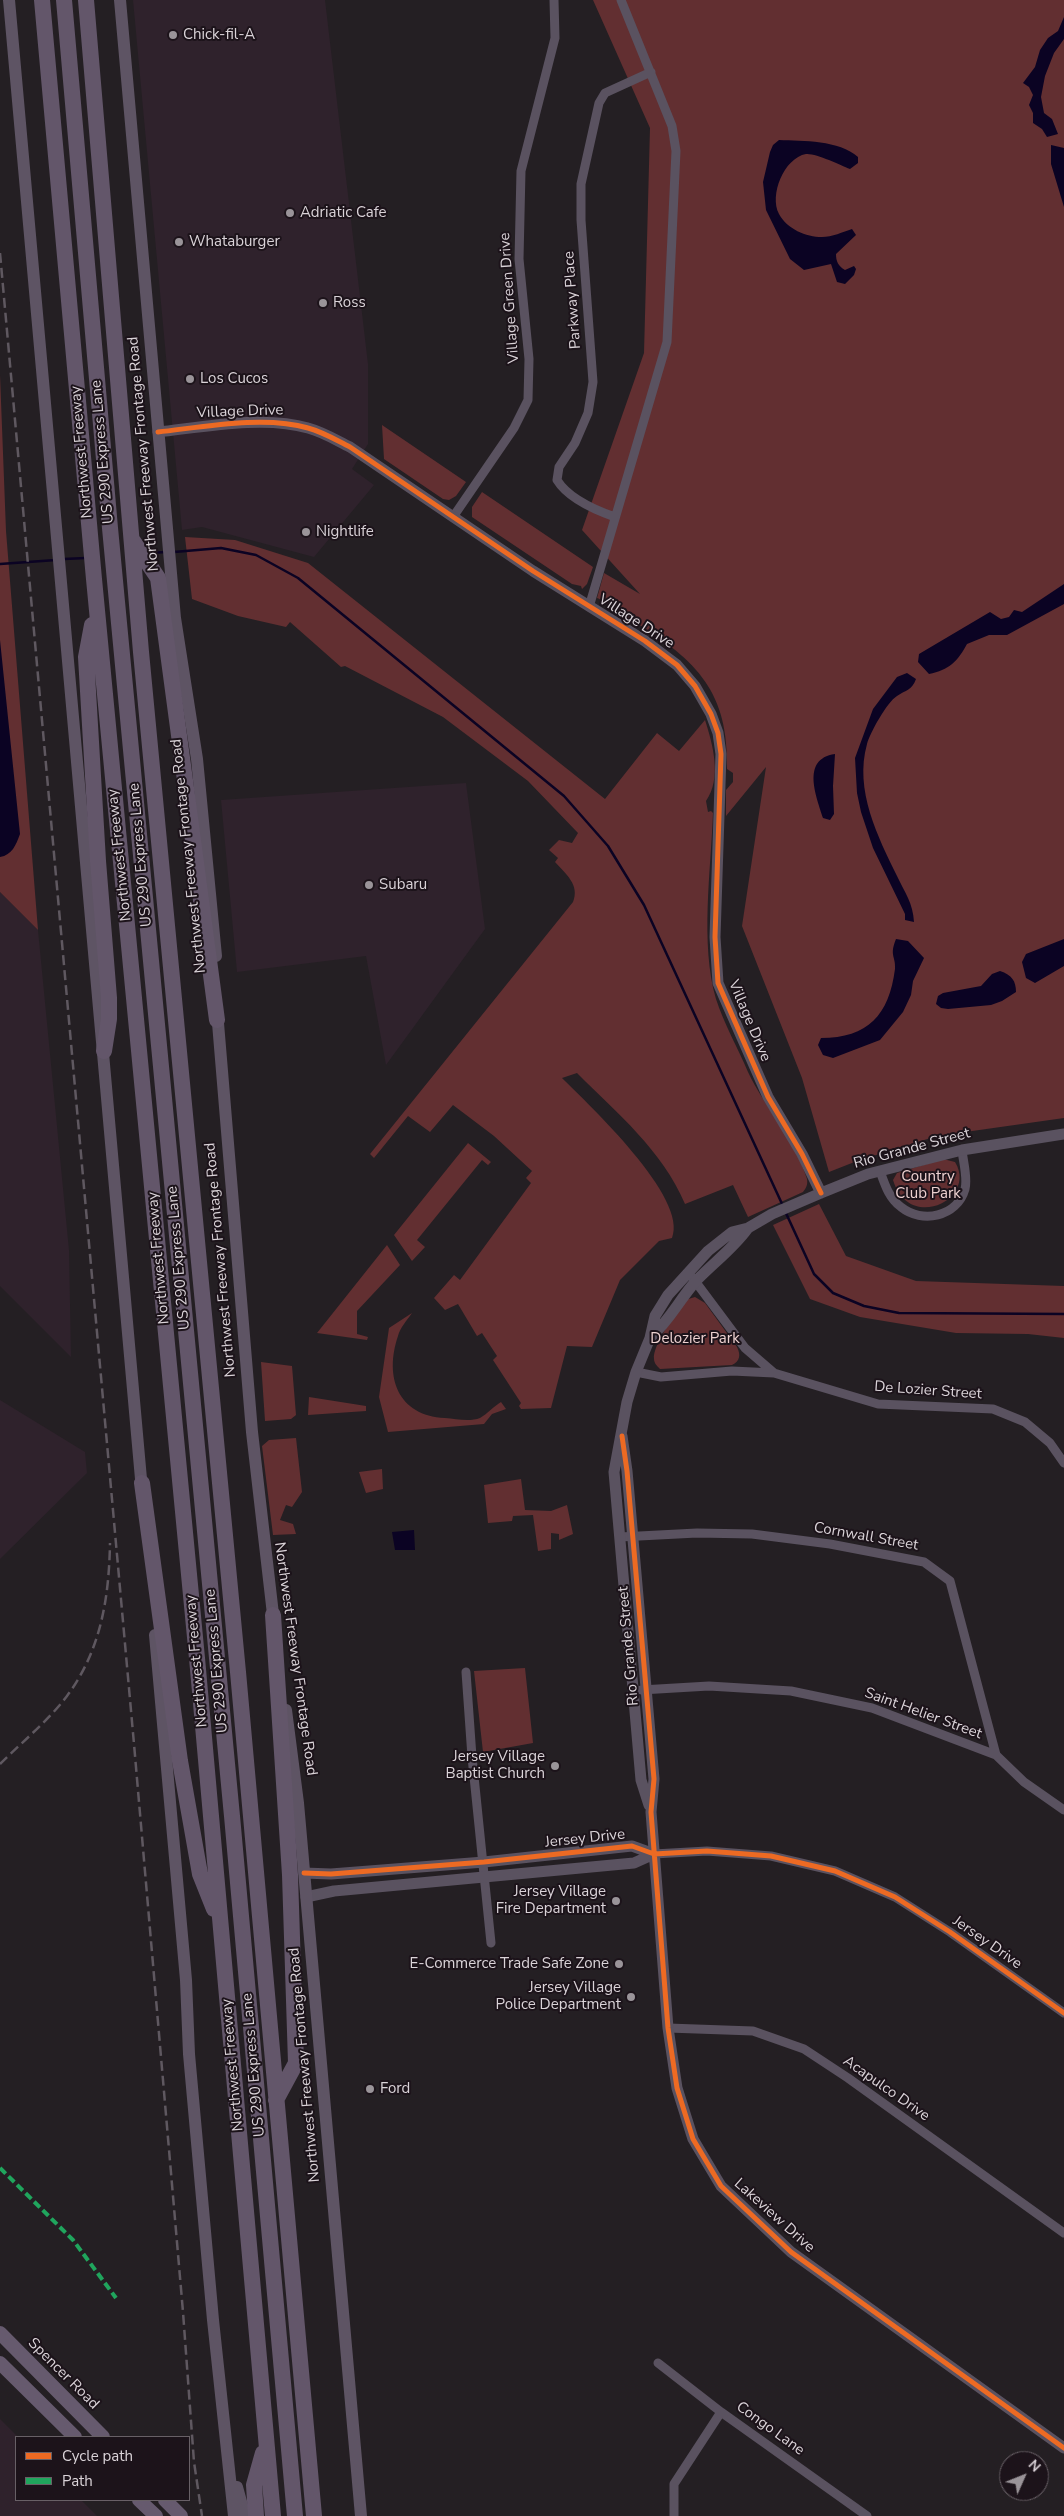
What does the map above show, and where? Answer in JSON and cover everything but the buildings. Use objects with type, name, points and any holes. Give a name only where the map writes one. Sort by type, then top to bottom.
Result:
[{"type":"highway","name":"Northwest Freeway","points":[[42,0],[96,605],[197,1658],[273,2516]]},
{"type":"highway","name":"US 290 Express Lane","points":[[64,0],[114,578],[232,1816],[295,2516]]},
{"type":"highway","points":[[86,0],[131,533],[238,1672],[314,2516]]},
{"type":"highway","points":[[131,533],[158,578],[217,1020]]},
{"type":"highway","points":[[96,605],[86,657],[98,861],[109,998],[104,1051]]},
{"type":"highway","points":[[142,1483],[180,1761],[200,1874],[220,1924]]},
{"type":"highway","points":[[273,1615],[290,1857],[296,2063],[276,2100]]},
{"type":"highway","points":[[256,2516],[254,2484],[266,2444]]},
{"type":"main road","points":[[9,0],[63,583],[186,1980],[189,2054],[234,2516]]},
{"type":"main road","points":[[11,16],[13,0]]},
{"type":"main road","name":"Northwest Freeway Frontage Road","points":[[120,0],[175,618],[197,758],[207,856],[218,976],[217,1020],[252,1432],[273,1615],[298,1803],[361,2516]]},
{"type":"main road","name":"Spencer Road","points":[[0,2334],[102,2436]]},
{"type":"main road","points":[[0,2363],[74,2436]]},
{"type":"main road","points":[[227,2454],[245,2516]]},
{"type":"main road","points":[[140,2501],[156,2516]]},
{"type":"main road","points":[[166,2501],[181,2516]]},
{"type":"street","name":"Village Green Drive","points":[[453,517],[514,428],[528,400],[529,359],[519,259],[521,171],[555,38],[554,0]]},
{"type":"street","points":[[589,607],[667,342],[676,151],[672,126],[620,0]]},
{"type":"street","name":"Parkway Place","points":[[615,517],[599,511],[562,489],[557,480],[560,467],[575,443],[588,413],[593,382],[581,220],[581,184],[599,103],[605,93],[651,72]]},
{"type":"street","name":"Village Drive","points":[[158,432],[280,423],[307,428],[350,447],[589,607],[645,641],[677,665],[695,686],[711,714],[721,754],[715,896],[718,983],[768,1097],[802,1154],[821,1193]]},
{"type":"street","name":"Rio Grande Street","points":[[654,1854],[651,1812],[654,1780],[646,1690],[626,1537],[614,1472],[627,1402],[636,1372],[650,1338],[655,1316],[688,1271],[708,1251],[732,1232],[748,1228],[796,1203],[880,1171],[962,1150],[1064,1134]]},
{"type":"street","points":[[880,1171],[887,1192],[901,1208],[920,1217],[942,1215],[955,1206],[965,1189],[962,1150]]},
{"type":"street","name":"Rio Grande Street","points":[[650,1338],[666,1323],[696,1282],[739,1241],[748,1228]]},
{"type":"street","name":"De Lozier Street","points":[[688,1271],[745,1348],[774,1373]]},
{"type":"street","name":"De Lozier Street","points":[[636,1372],[661,1377],[732,1371],[774,1373],[878,1404],[993,1409],[1025,1422],[1050,1443],[1064,1463]]},
{"type":"street","name":"Cornwall Street","points":[[626,1537],[697,1533],[752,1534],[830,1544],[924,1562],[950,1581],[996,1755]]},
{"type":"street","name":"Rio Grande Street","points":[[626,1537],[633,1691],[641,1780],[651,1812]]},
{"type":"street","points":[[466,1672],[472,1757],[484,1862],[490,1943]]},
{"type":"street","name":"Saint Helier Street","points":[[633,1691],[709,1686],[791,1691],[872,1708],[996,1755],[1024,1782],[1064,1810]]},
{"type":"street","name":"Jersey Drive","points":[[304,1873],[331,1874],[484,1862],[632,1846],[654,1854]]},
{"type":"street","name":"Jersey Drive","points":[[306,1897],[334,1891],[634,1863],[654,1854],[707,1851],[771,1856],[835,1871],[895,1897],[950,1932],[1064,2013]]},
{"type":"street","name":"Lakeview Drive","points":[[654,1854],[668,2028],[677,2088],[693,2138],[721,2186],[791,2252],[1064,2448]]},
{"type":"street","name":"Acapulco Drive","points":[[668,2028],[753,2031],[804,2049],[848,2078],[1064,2233]]},
{"type":"street","name":"Congo Lane","points":[[658,2363],[721,2412],[867,2516]]},
{"type":"street","points":[[674,2516],[674,2484],[721,2412]]},
{"type":"shaded area","points":[[133,0],[325,0],[368,364],[368,444],[352,469],[374,485],[314,557],[202,527],[182,530]]},
{"type":"shaded area","points":[[1064,17],[1064,39],[1054,53],[1045,76],[1041,97],[1044,113],[1052,119],[1058,134],[1047,137],[1042,129],[1033,123],[1033,113],[1029,105],[1033,95],[1029,87],[1023,83],[1035,67],[1040,50],[1048,38],[1058,31]]},
{"type":"shaded area","points":[[779,140],[831,144],[850,151],[858,157],[858,163],[850,169],[816,155],[806,154],[798,157],[791,162],[780,178],[776,197],[776,206],[782,219],[792,228],[803,234],[826,237],[852,229],[856,235],[836,254],[838,263],[845,270],[854,266],[856,269],[854,275],[845,284],[837,282],[831,264],[804,270],[790,259],[766,210],[763,182],[770,152],[773,145]]},
{"type":"shaded area","points":[[1051,145],[1064,148],[1064,207],[1051,164]]},
{"type":"shaded area","points":[[1064,584],[1064,604],[1007,635],[989,635],[967,644],[956,660],[942,670],[929,674],[918,662],[919,654],[990,612],[1001,619],[1009,617],[1014,610],[1022,612]]},
{"type":"shaded area","points":[[0,640],[20,834],[11,852],[0,857]]},
{"type":"shaded area","points":[[907,673],[916,679],[911,688],[893,699],[875,726],[867,744],[864,761],[864,779],[870,813],[908,898],[914,922],[905,920],[905,914],[873,848],[857,793],[855,758],[873,709],[897,677]]},
{"type":"shaded area","points":[[835,754],[834,814],[830,820],[823,818],[817,800],[814,771],[824,757]]},
{"type":"shaded area","points":[[466,783],[485,929],[386,1065],[366,956],[237,972],[221,800]]},
{"type":"shaded area","points":[[0,892],[38,930],[69,1250],[71,1357],[0,1286]]},
{"type":"shaded area","points":[[896,939],[908,941],[924,958],[913,981],[911,995],[903,1012],[880,1040],[833,1058],[823,1055],[818,1045],[821,1038],[852,1034],[873,1021],[881,1011],[888,999],[892,985],[895,969],[893,949]]},
{"type":"shaded area","points":[[1064,939],[1064,966],[1035,983],[1026,978],[1022,962],[1026,954]]},
{"type":"shaded area","points":[[1000,971],[1008,974],[1016,988],[1016,992],[1002,1001],[991,1005],[948,1009],[941,1008],[936,1004],[938,996],[943,993],[981,986],[992,974]]},
{"type":"shaded area","points":[[0,1400],[85,1452],[87,1473],[0,1559]]},
{"type":"shaded area","points":[[414,1530],[415,1550],[395,1550],[392,1532]]},
{"type":"shaded area","points":[[0,2419],[17,2436],[15,2436],[15,2501],[82,2501],[97,2516],[0,2516]]},
{"type":"green space","points":[[593,0],[1064,0],[1064,1118],[937,1136],[857,1161],[829,1172],[802,1078],[742,926],[766,767],[726,816],[726,790],[733,782],[733,773],[727,769],[726,742],[722,719],[715,699],[705,681],[692,665],[676,651],[657,636],[597,598],[604,573],[640,594],[582,530],[644,353],[650,128]]},
{"type":"green space","points":[[0,375],[6,531],[38,930],[0,892]]},
{"type":"green space","points":[[382,425],[466,482],[456,496],[449,500],[443,499],[384,459]]},
{"type":"green space","points":[[482,492],[593,567],[587,584],[582,589],[581,586],[572,584],[472,517],[472,507]]},
{"type":"green space","points":[[185,537],[235,540],[308,563],[605,799],[657,733],[679,751],[705,720],[711,740],[715,772],[711,792],[706,801],[708,812],[711,811],[713,813],[707,931],[711,978],[716,999],[727,1027],[755,1085],[796,1153],[807,1179],[807,1185],[803,1192],[748,1217],[733,1185],[685,1204],[652,1150],[623,1118],[577,1073],[562,1078],[634,1153],[666,1200],[673,1221],[672,1238],[659,1241],[620,1280],[592,1347],[567,1346],[551,1408],[521,1409],[519,1406],[521,1403],[493,1360],[497,1356],[482,1333],[477,1336],[458,1304],[445,1310],[434,1298],[454,1275],[460,1280],[531,1183],[526,1178],[532,1171],[494,1136],[453,1105],[430,1132],[408,1116],[374,1158],[370,1154],[573,902],[575,890],[571,880],[555,862],[558,858],[549,850],[559,840],[572,843],[578,833],[528,781],[443,717],[345,666],[341,667],[290,622],[286,627],[238,616],[192,599]]},
{"type":"green space","points":[[468,1143],[491,1162],[488,1165],[482,1160],[417,1240],[425,1247],[412,1261],[394,1235]]},
{"type":"green space","name":"Country Club Park","points":[[943,1159],[955,1162],[960,1176],[957,1188],[950,1198],[939,1205],[926,1207],[913,1205],[901,1196],[893,1180],[897,1173]]},
{"type":"green space","points":[[819,1204],[846,1256],[916,1281],[1064,1286],[1064,1338],[1028,1334],[956,1333],[860,1317],[810,1299],[773,1225]]},
{"type":"green space","points":[[387,1245],[400,1265],[357,1311],[357,1334],[368,1337],[367,1340],[317,1333]]},
{"type":"green space","name":"Delozier Park","points":[[695,1297],[705,1303],[737,1347],[739,1353],[738,1360],[732,1365],[660,1369],[654,1359],[657,1346],[671,1320],[685,1300]]},
{"type":"green space","points":[[412,1313],[399,1333],[394,1351],[394,1379],[399,1392],[406,1402],[416,1410],[429,1416],[463,1420],[480,1418],[501,1402],[506,1409],[492,1414],[484,1424],[388,1432],[379,1397],[389,1328]]},
{"type":"green space","points":[[261,1362],[292,1366],[296,1415],[291,1419],[265,1421]]},
{"type":"green space","points":[[309,1397],[366,1406],[366,1411],[308,1415]]},
{"type":"green space","points":[[296,1438],[302,1492],[292,1507],[286,1505],[280,1520],[293,1524],[296,1534],[273,1535],[262,1446],[269,1440]]},
{"type":"green space","points":[[382,1469],[383,1489],[366,1493],[359,1472]]},
{"type":"green space","points":[[521,1479],[525,1510],[551,1511],[567,1505],[573,1534],[559,1540],[559,1534],[551,1533],[551,1549],[538,1551],[533,1515],[513,1516],[512,1521],[488,1523],[484,1485]]},
{"type":"green space","points":[[525,1668],[533,1743],[483,1752],[474,1671]]},
{"type":"waterway","points":[[174,552],[221,548],[256,555],[298,578],[564,796],[608,846],[644,905],[783,1206]]},
{"type":"waterway","points":[[149,553],[166,552]]},
{"type":"waterway","points":[[64,559],[86,558]]},
{"type":"waterway","points":[[0,564],[56,560]]},
{"type":"waterway","points":[[785,1211],[814,1274],[833,1293],[864,1306],[899,1313],[1064,1314]]},
{"type":"railway","points":[[0,253],[134,1744],[183,2312],[194,2462],[202,2516]]},
{"type":"railway","points":[[0,1764],[60,1705],[79,1678],[88,1660],[101,1623],[105,1603],[110,1543]]},
{"type":"marked path","points":[[0,2168],[73,2240],[116,2298]]},
{"type":"cycle path","points":[[158,432],[233,423],[272,422],[291,424],[324,434],[350,447],[533,571],[645,641],[677,665],[695,686],[711,714],[718,733],[721,754],[715,937],[718,983],[768,1097],[802,1154],[821,1193]]},
{"type":"cycle path","points":[[622,1436],[627,1471],[654,1779],[651,1812],[668,2028],[677,2088],[693,2139],[721,2186],[791,2252],[1064,2448]]},
{"type":"cycle path","points":[[304,1873],[331,1874],[484,1862],[632,1846],[654,1854],[707,1851],[771,1856],[835,1871],[895,1897],[950,1932],[1064,2013]]},
{"type":"place","name":"Chick-fil-A","points":[[173,35]]},
{"type":"place","name":"Adriatic Cafe","points":[[290,213]]},
{"type":"place","name":"Whataburger","points":[[179,242]]},
{"type":"place","name":"Ross","points":[[323,303]]},
{"type":"place","name":"Los Cucos","points":[[190,379]]},
{"type":"place","name":"Nightlife","points":[[306,532]]},
{"type":"place","name":"Subaru","points":[[369,885]]},
{"type":"place","name":"Jersey Village Baptist Church","points":[[555,1766]]},
{"type":"place","name":"Jersey Village Fire Department","points":[[616,1901]]},
{"type":"place","name":"E-Commerce Trade Safe Zone","points":[[619,1964]]},
{"type":"place","name":"Jersey Village Police Department","points":[[631,1997]]},
{"type":"place","name":"Ford","points":[[370,2089]]}]
